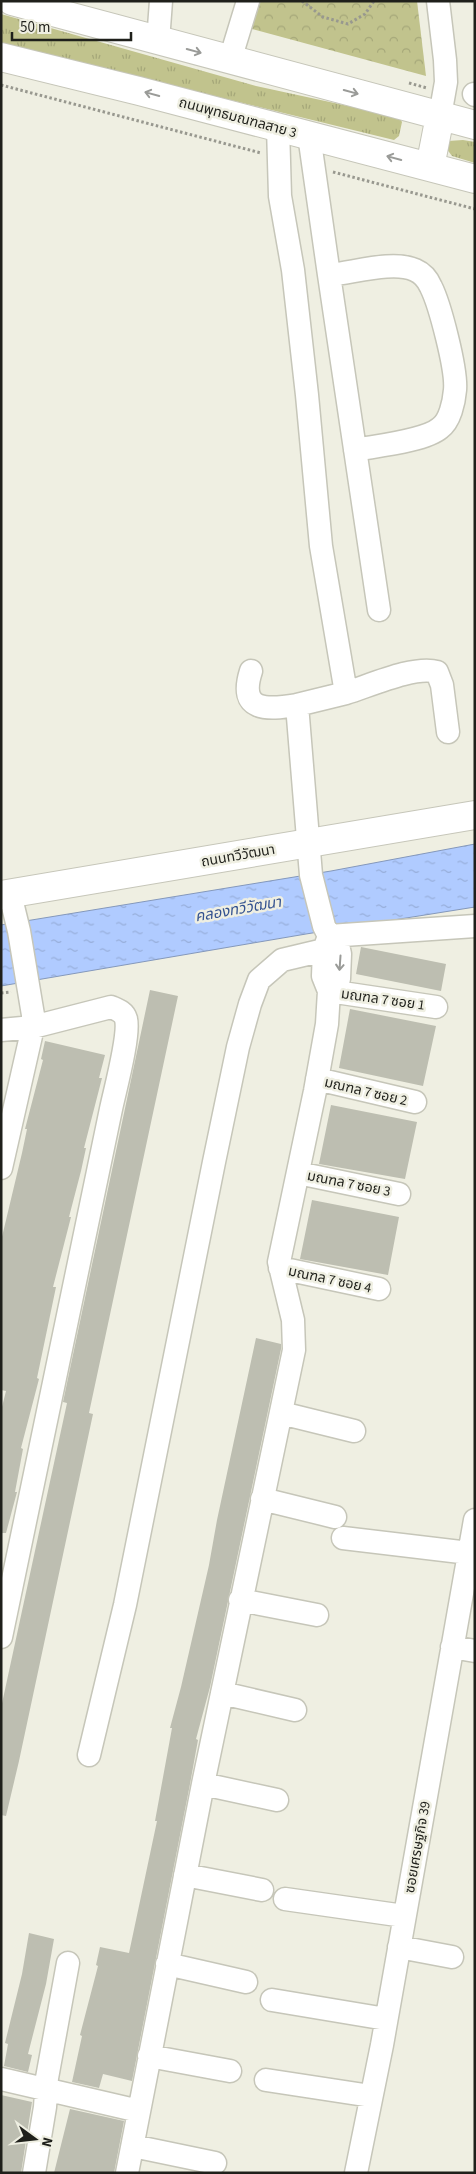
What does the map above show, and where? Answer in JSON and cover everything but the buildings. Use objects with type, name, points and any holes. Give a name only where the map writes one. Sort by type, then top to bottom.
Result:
[{"type":"main road","points":[[12,1],[475,125]]},
{"type":"main road","name":"ถนนพุทธมณฑลสาย 3","points":[[1,57],[475,179]]},
{"type":"main road","points":[[430,167],[440,116]]},
{"type":"main road","name":"ถนนทวีวัฒนา","points":[[6,894],[475,815]]},
{"type":"street","points":[[158,41],[161,1]]},
{"type":"street","points":[[230,60],[248,1]]},
{"type":"street","points":[[438,1],[446,60],[446,82],[440,116]]},
{"type":"street","points":[[278,127],[280,196],[293,270],[321,546],[346,693]]},
{"type":"street","points":[[309,135],[379,610]]},
{"type":"street","points":[[329,275],[384,267],[401,267],[415,270],[425,277],[431,287],[444,326],[455,390],[450,416],[440,428],[422,436],[356,450]]},
{"type":"street","points":[[251,671],[246,686],[248,696],[256,704],[274,708],[297,705],[346,693],[411,673],[426,670],[437,672],[442,685],[448,732]]},
{"type":"street","points":[[127,2173],[240,1600],[294,1350],[295,1334],[279,1262],[317,1080],[327,1024],[329,991],[323,976],[325,937],[311,875],[307,843],[297,705]]},
{"type":"street","points":[[1,1168],[33,1027],[19,931],[6,894]]},
{"type":"street","points":[[88,1755],[125,1605],[238,1048],[250,1004],[259,980],[282,960],[325,937],[475,926]]},
{"type":"street","name":"มณฑล 7 ซอย 1","points":[[329,991],[436,1007]]},
{"type":"street","points":[[1,1030],[33,1027],[111,1007],[124,1014],[126,1020],[126,1036],[1,1637]]},
{"type":"street","name":"มณฑล 7 ซอย 2","points":[[317,1080],[415,1102]]},
{"type":"street","name":"มณฑล 7 ซอย 3","points":[[298,1173],[399,1194]]},
{"type":"street","name":"มณฑล 7 ซอย 4","points":[[280,1268],[379,1289]]},
{"type":"street","points":[[281,1413],[354,1431]]},
{"type":"street","points":[[262,1499],[335,1517]]},
{"type":"street","name":"ซอยเศรษฐกิจ 39","points":[[356,2173],[386,2019],[452,1647],[469,1587],[469,1553],[475,1520]]},
{"type":"street","points":[[343,1538],[469,1553]]},
{"type":"street","points":[[240,1600],[317,1615]]},
{"type":"street","points":[[452,1647],[475,1651]]},
{"type":"street","points":[[222,1693],[295,1710]]},
{"type":"street","points":[[203,1784],[277,1800]]},
{"type":"street","points":[[185,1875],[262,1890]]},
{"type":"street","points":[[285,1899],[404,1916]]},
{"type":"street","points":[[399,1947],[452,1957]]},
{"type":"street","points":[[34,2173],[46,2088],[68,1963]]},
{"type":"street","points":[[167,1964],[246,1982]]},
{"type":"street","points":[[272,2000],[386,2019]]},
{"type":"street","points":[[150,2056],[230,2071]]},
{"type":"street","points":[[1,2079],[139,2111]]},
{"type":"street","points":[[266,2080],[371,2096]]},
{"type":"street","points":[[132,2146],[215,2162]]},
{"type":"path","points":[[302,1],[323,17],[348,24],[365,14],[374,1]]},
{"type":"path","points":[[1,85],[279,158]]},
{"type":"path","points":[[313,167],[475,209]]},
{"type":"green space","points":[[259,1],[417,1],[426,76],[252,29]]},
{"type":"green space","points":[[1,14],[256,86],[399,117],[402,122],[399,136],[394,140],[1,44]]},
{"type":"green space","points":[[463,140],[475,142],[475,163],[452,156],[446,148],[448,141]]},
{"type":"water","name":"คลองทวีวัฒนา","points":[[475,844],[475,907],[1,986],[1,925],[331,871]]}]
